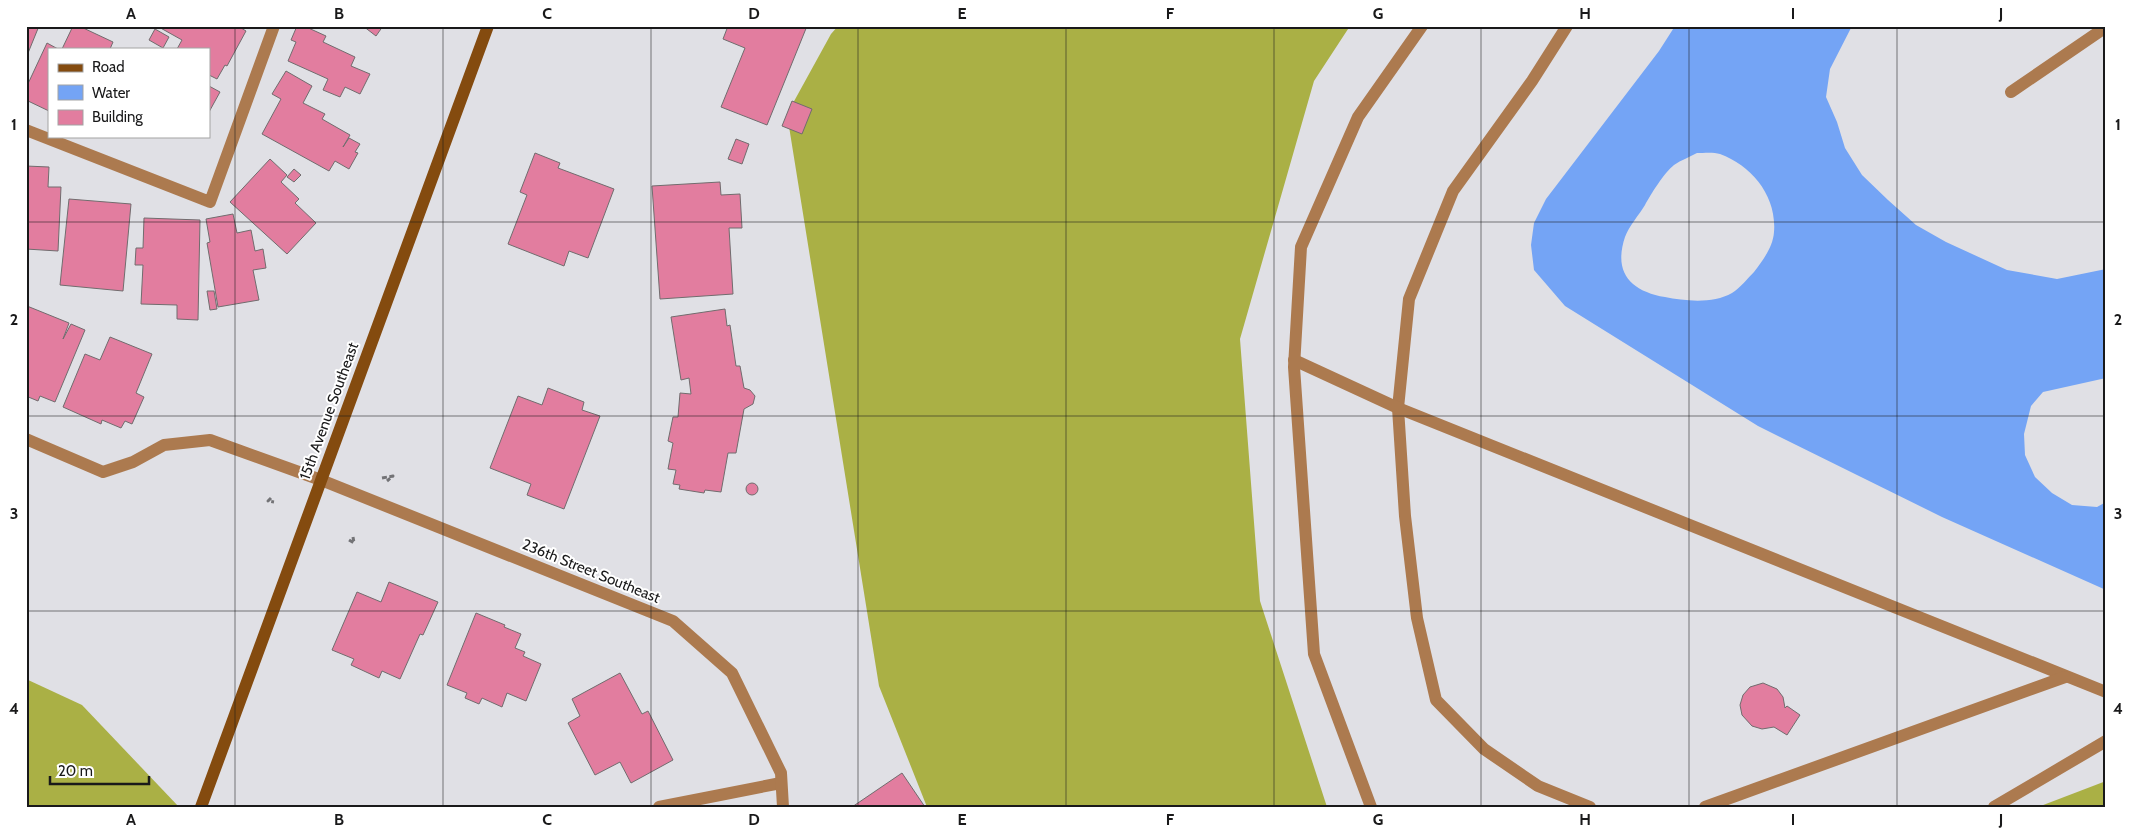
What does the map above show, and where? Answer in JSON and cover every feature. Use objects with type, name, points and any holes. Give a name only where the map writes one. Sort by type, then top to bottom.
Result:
[{"type":"street","points":[[26,130],[210,202],[274,26]]},
{"type":"street","name":"15th Avenue Southeast","points":[[200,807],[488,26]]},
{"type":"street","points":[[1371,807],[1314,654],[1294,360],[1301,247],[1358,117],[1422,26]]},
{"type":"street","points":[[1567,26],[1532,81],[1453,190],[1409,299],[1398,408],[1405,516],[1417,618],[1436,700],[1484,749],[1538,786],[1590,807]]},
{"type":"street","points":[[2010,92],[2106,27]]},
{"type":"street","points":[[1294,360],[1398,408],[2106,692]]},
{"type":"street","name":"236th Street Southeast","points":[[26,439],[103,472],[133,462],[164,444],[210,440],[321,480],[673,621],[732,673],[781,778]]},
{"type":"street","points":[[1705,807],[2065,677]]},
{"type":"street","points":[[1994,807],[2106,741]]},
{"type":"street","points":[[659,807],[781,778],[782,807]]},
{"type":"path","points":[[271,498],[268,501],[274,502]]},
{"type":"path","points":[[349,540],[354,544],[353,537]]},
{"type":"green space","points":[[838,26],[1350,26],[1314,81],[1240,339],[1260,601],[1327,807],[927,807],[879,686],[787,114],[831,34]]},
{"type":"green space","points":[[26,679],[82,705],[179,807],[26,807]]},
{"type":"green space","points":[[2106,781],[2106,807],[2038,807]]},
{"type":"water","points":[[1675,26],[1852,26],[1830,69],[1826,97],[1837,122],[1845,148],[1862,175],[1888,200],[1916,225],[1946,242],[2007,270],[2057,279],[2106,269],[2106,378],[2043,392],[2031,406],[2024,434],[2025,455],[2035,477],[2052,493],[2072,505],[2097,507],[2106,502],[2106,590],[1942,517],[1758,426],[1565,306],[1534,270],[1531,245],[1534,223],[1546,199],[1659,51]],"holes":[[[1697,153],[1718,153],[1732,159],[1752,174],[1767,195],[1771,206],[1774,219],[1772,243],[1754,272],[1732,293],[1708,300],[1690,300],[1653,294],[1634,285],[1623,270],[1621,261],[1625,237],[1666,173],[1677,163]]]},
{"type":"building","points":[[26,26],[39,26],[26,58]]},
{"type":"building","points":[[73,26],[79,26],[113,42],[110,48],[62,48]]},
{"type":"building","points":[[157,26],[238,26],[246,31],[227,66],[225,65],[217,79],[210,76],[210,48],[178,48],[182,40]]},
{"type":"building","points":[[297,26],[304,26],[326,36],[323,42],[355,57],[351,66],[370,74],[360,94],[345,87],[340,97],[323,90],[328,79],[288,61],[296,42],[291,40]]},
{"type":"building","points":[[363,26],[383,26],[376,36]]},
{"type":"building","points":[[728,26],[807,26],[767,125],[721,107],[745,48],[723,39]]},
{"type":"building","points":[[155,29],[169,37],[163,48],[149,40]]},
{"type":"building","points":[[47,43],[56,48],[48,48],[48,111],[26,100],[26,88]]},
{"type":"building","points":[[286,71],[312,86],[303,103],[325,114],[322,119],[350,135],[343,147],[349,138],[360,144],[355,152],[358,153],[349,169],[335,161],[329,171],[262,134],[281,99],[272,94]]},
{"type":"building","points":[[210,87],[220,92],[210,110]]},
{"type":"building","points":[[792,101],[812,109],[802,134],[782,126]]},
{"type":"building","points":[[736,139],[749,144],[742,164],[728,159]]},
{"type":"building","points":[[535,153],[560,163],[558,168],[614,189],[588,258],[569,251],[564,266],[508,244],[527,195],[520,192]]},
{"type":"building","points":[[270,159],[287,175],[281,182],[299,199],[295,203],[316,223],[287,254],[230,202]]},
{"type":"building","points":[[26,166],[49,167],[48,187],[61,187],[58,251],[26,249]]},
{"type":"building","points":[[294,169],[301,175],[294,182],[287,177]]},
{"type":"building","points":[[720,182],[721,195],[740,194],[742,228],[729,228],[733,294],[660,299],[652,186]]},
{"type":"building","points":[[69,199],[131,204],[123,291],[60,285]]},
{"type":"building","points":[[233,214],[237,233],[251,230],[255,251],[263,249],[266,268],[253,270],[259,300],[218,307],[207,243],[210,242],[206,219]]},
{"type":"building","points":[[144,218],[200,220],[198,320],[177,319],[177,305],[141,304],[143,265],[135,265],[136,248],[143,248]]},
{"type":"building","points":[[207,291],[214,291],[217,309],[210,310]]},
{"type":"building","points":[[27,306],[69,323],[63,339],[71,324],[85,330],[55,402],[40,396],[38,401],[26,396]]},
{"type":"building","points":[[725,309],[727,326],[730,325],[736,366],[740,366],[744,388],[750,390],[755,396],[753,404],[744,409],[736,453],[728,453],[721,492],[705,490],[704,493],[679,489],[680,485],[673,484],[676,470],[668,469],[673,443],[668,441],[673,417],[678,417],[680,393],[691,394],[689,378],[681,380],[671,317]]},
{"type":"building","points":[[110,337],[152,354],[136,393],[144,397],[132,424],[125,421],[121,428],[102,420],[101,424],[63,407],[85,354],[100,360]]},
{"type":"building","points":[[548,388],[584,402],[582,410],[600,416],[564,509],[527,495],[531,484],[490,468],[518,396],[542,405]]},
{"type":"building","points":[[750,483],[754,483],[758,489],[754,495],[750,495],[746,491],[746,487]]},
{"type":"building","points":[[389,582],[438,602],[423,635],[420,634],[400,679],[382,671],[379,678],[351,665],[354,659],[332,650],[357,592],[381,602]]},
{"type":"building","points":[[476,613],[521,634],[515,648],[525,652],[523,656],[541,664],[526,701],[507,693],[502,707],[482,698],[479,704],[465,698],[467,693],[447,685]]},
{"type":"building","points":[[620,673],[642,714],[648,711],[673,760],[631,783],[620,762],[595,775],[568,723],[580,716],[572,699]]},
{"type":"building","points":[[1763,683],[1777,689],[1783,697],[1785,708],[1787,706],[1800,715],[1787,735],[1774,727],[1762,729],[1752,726],[1742,715],[1740,705],[1743,695],[1750,687]]},
{"type":"building","points":[[902,773],[925,807],[852,807]]}]
